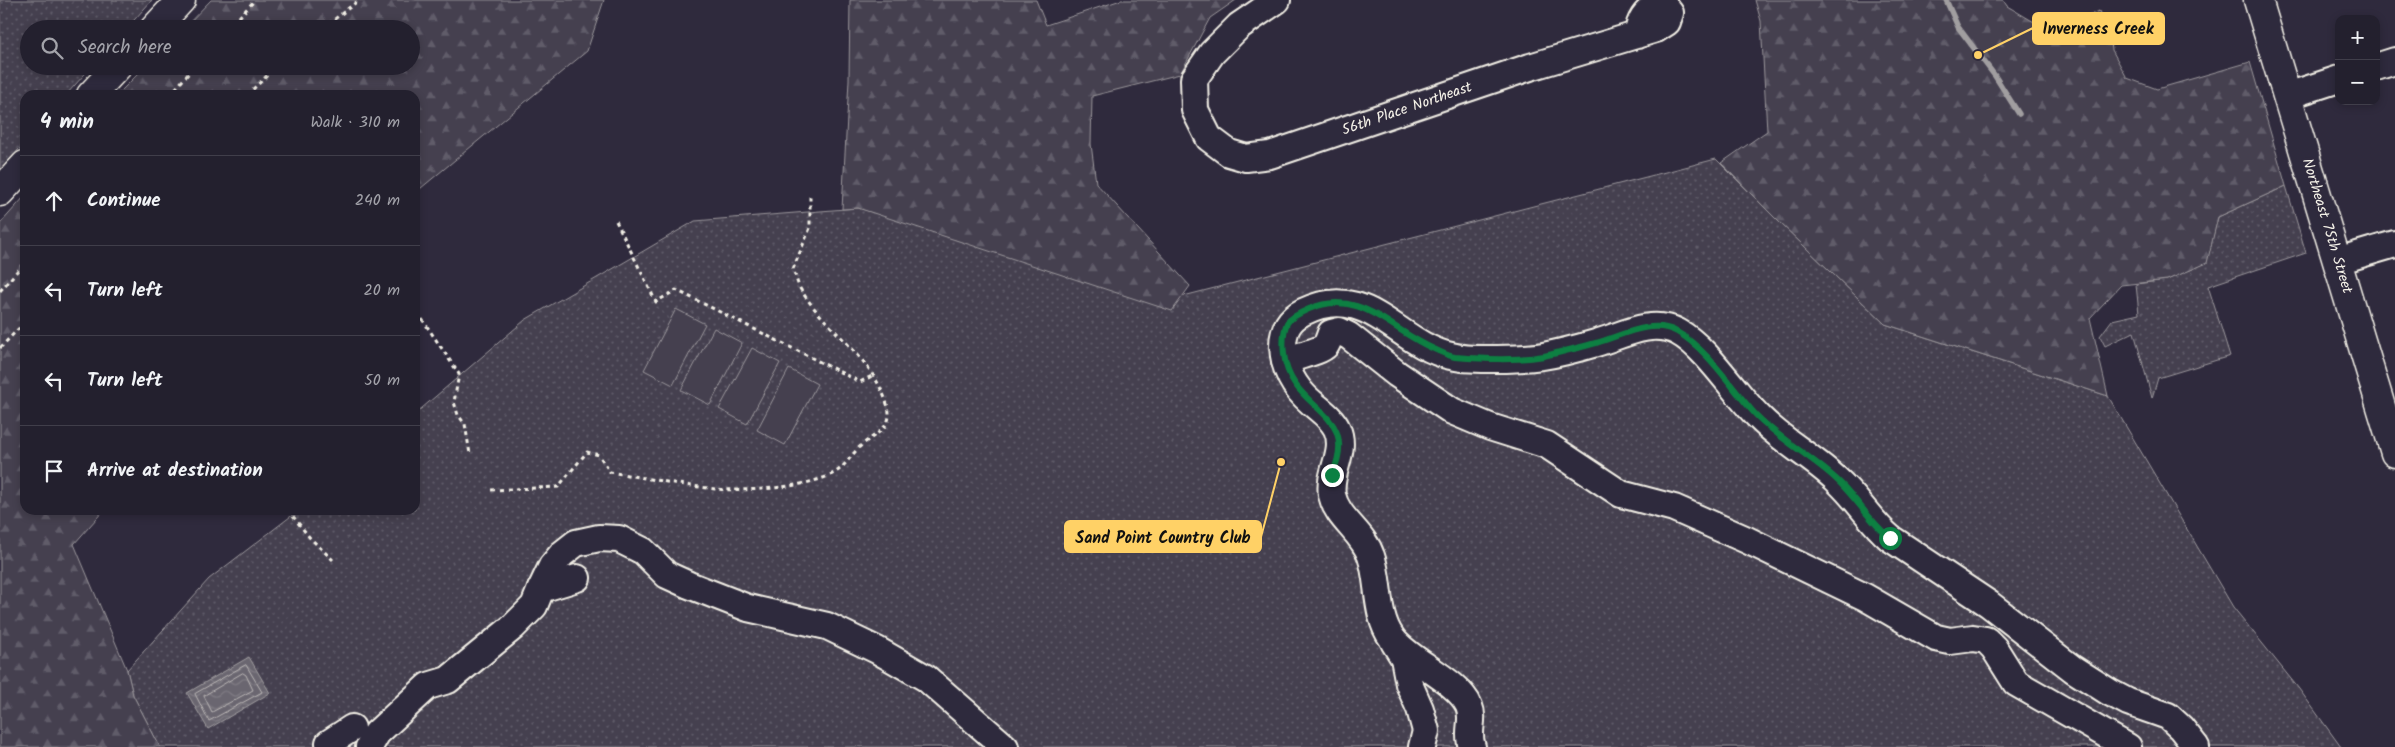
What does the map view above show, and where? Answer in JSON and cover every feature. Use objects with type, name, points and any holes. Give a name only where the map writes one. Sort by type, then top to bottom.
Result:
[{"type":"main road","points":[[162,20],[181,0]]},
{"type":"main road","name":"Northeast 75th Street","points":[[2258,0],[2395,452]]},
{"type":"main road","points":[[96,90],[110,75]]},
{"type":"main road","points":[[0,192],[20,170]]},
{"type":"street","name":"56th Place Northeast","points":[[1277,0],[1239,26],[1212,53],[1194,79],[1195,110],[1209,138],[1229,153],[1246,158],[1270,155],[1530,67],[1637,34]]},
{"type":"street","points":[[2380,66],[2395,62]]},
{"type":"street","points":[[2287,96],[2335,80]]},
{"type":"street","points":[[2337,261],[2395,244]]},
{"type":"street","points":[[1422,747],[1426,731],[1420,710],[1409,684],[1404,658],[1392,638],[1379,600],[1371,555],[1361,538],[1335,504],[1332,492],[1332,475],[1338,462],[1340,446],[1337,430],[1326,414],[1298,390],[1289,376],[1285,362],[1283,343],[1288,323],[1300,313],[1317,306],[1341,301],[1362,306],[1427,346],[1452,356],[1542,356],[1596,343],[1637,329],[1657,326],[1674,330],[1693,342],[1764,424],[1837,479],[1878,528],[1890,538],[1988,604],[2073,668],[2109,692],[2128,702],[2168,716],[2181,728],[2196,747]]},
{"type":"street","points":[[1285,362],[1326,345],[1331,333],[1339,331],[1349,336],[1397,374],[1452,412],[1490,427],[1547,444],[1621,494],[1674,508],[1746,540],[1864,597],[1936,638],[1950,641],[1973,638],[1986,640],[1998,654],[2016,683],[2128,747]]},
{"type":"street","points":[[369,747],[377,733],[428,686],[448,680],[513,627],[534,606],[552,566],[562,554],[576,543],[599,538],[619,539],[643,551],[667,575],[688,586],[748,608],[828,626],[877,650],[926,678],[1004,747]]},
{"type":"street","points":[[541,588],[578,578]]},
{"type":"street","points":[[1392,638],[1454,688],[1468,704],[1472,718],[1468,743]]},
{"type":"street","points":[[331,747],[329,743],[352,728],[350,747]]},
{"type":"path","points":[[236,20],[255,0]]},
{"type":"path","points":[[333,20],[359,0]]},
{"type":"path","points":[[174,90],[187,75]]},
{"type":"path","points":[[252,90],[268,75]]},
{"type":"path","points":[[491,490],[558,487],[587,452],[599,455],[610,472],[716,489],[791,486],[817,480],[840,469],[854,451],[886,426],[890,418],[888,406],[874,375],[852,346],[812,306],[800,289],[793,269],[810,228],[810,194]]},
{"type":"path","points":[[616,221],[656,302],[676,290],[860,382],[874,375]]},
{"type":"path","points":[[0,291],[20,268]]},
{"type":"path","points":[[422,319],[458,371],[454,402],[458,415],[465,424],[470,454]]},
{"type":"path","points":[[0,348],[20,327]]},
{"type":"path","points":[[292,515],[310,538],[333,560]]},
{"type":"green space","points":[[0,0],[152,0],[134,20],[20,20],[20,75],[84,75],[70,90],[20,90],[20,148],[0,171]]},
{"type":"green space","points":[[211,0],[604,0],[587,51],[420,189],[420,90],[122,90],[137,75],[420,75],[420,20],[192,20]]},
{"type":"green space","points":[[850,0],[1036,0],[1046,25],[1121,0],[1236,0],[1210,18],[1180,74],[1092,96],[1091,144],[1096,183],[1190,286],[1172,311],[858,208],[842,209],[849,80]]},
{"type":"green space","points":[[1755,0],[2003,0],[2007,6],[2046,29],[2099,11],[2110,36],[2112,50],[2127,78],[2157,89],[2250,62],[2286,186],[2218,217],[2207,263],[2167,280],[2121,285],[2090,318],[2108,396],[1885,324],[1721,163],[1767,131],[1761,21]]},
{"type":"green space","points":[[1716,159],[1885,324],[2108,396],[2233,607],[2299,689],[2341,747],[160,747],[133,695],[127,670],[209,579],[292,515],[420,515],[420,410],[525,320],[695,221],[858,208],[1168,300]]},
{"type":"green space","points":[[2286,186],[2306,253],[2208,286],[2230,356],[2158,378],[2152,398],[2134,332],[2105,346],[2100,336],[2112,320],[2139,314],[2136,284],[2167,280],[2206,263],[2218,217]]},
{"type":"green space","points":[[20,202],[20,515],[100,515],[74,544],[127,670],[133,695],[160,747],[0,747],[0,224]]},
{"type":"green space","points":[[676,309],[705,324],[673,385],[644,370]]},
{"type":"green space","points":[[714,328],[742,343],[710,405],[681,390]]},
{"type":"green space","points":[[752,348],[780,363],[747,424],[719,409]]},
{"type":"green space","points":[[789,369],[817,384],[785,445],[757,430]]},
{"type":"water","points":[[249,657],[270,693],[208,729],[187,693]]},
{"type":"waterway","points":[[1946,0],[1958,27],[1995,76],[2019,114]]},
{"type":"place","name":"Inverness Creek","points":[[1978,55]]},
{"type":"place","name":"Sand Point Country Club","points":[[1281,462]]},
{"type":"route","points":[[1332,475],[1338,462],[1340,446],[1337,430],[1326,414],[1298,390],[1289,376],[1285,362],[1283,343],[1288,323],[1300,313],[1317,306],[1341,301],[1362,306],[1427,346],[1452,356],[1476,358],[1542,356],[1596,343],[1637,329],[1657,326],[1674,330],[1693,342],[1764,424],[1792,443],[1837,479],[1878,528],[1890,538]]}]
